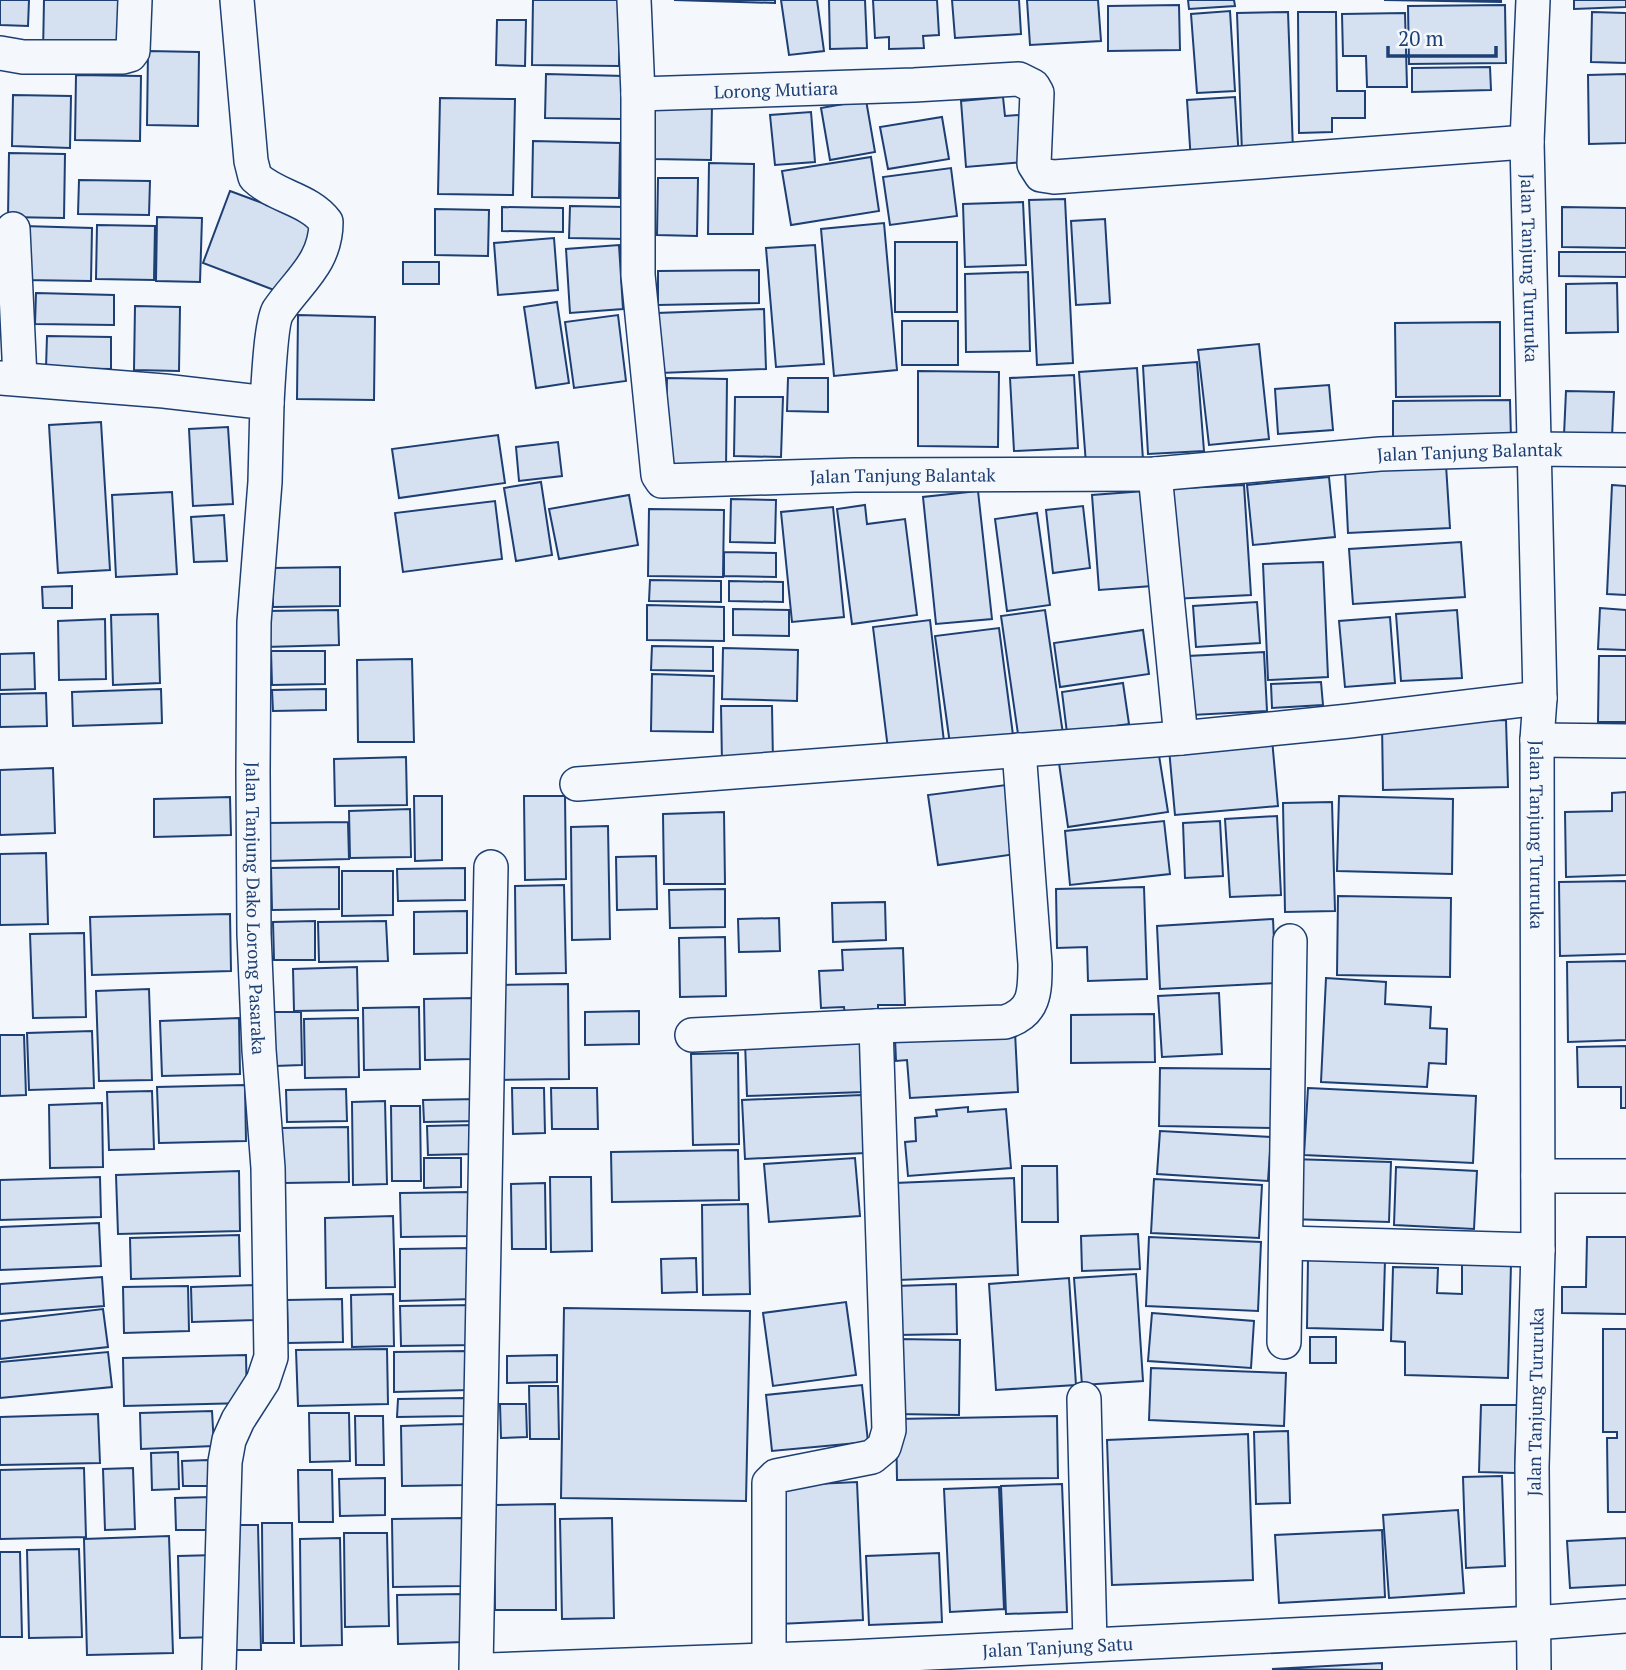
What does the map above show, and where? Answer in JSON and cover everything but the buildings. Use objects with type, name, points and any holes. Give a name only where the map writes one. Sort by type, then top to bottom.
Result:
[{"type":"street","points":[[0,53],[23,57],[130,55],[133,51],[135,0]]},
{"type":"street","name":"Jalan Tanjung Dako Lorong Pasaraka","points":[[219,1670],[225,1462],[229,1440],[238,1420],[263,1381],[271,1357],[268,1168],[254,934],[253,786],[254,622],[267,403],[277,313],[313,268],[326,222],[317,210],[279,193],[255,177],[237,0]]},
{"type":"street","name":"Jalan Tanjung Balantak","points":[[634,0],[638,94],[638,275],[658,475],[662,481],[854,475],[1155,474],[1380,454],[1533,449],[1626,450]]},
{"type":"street","name":"Jalan Tanjung Tururuka","points":[[1533,0],[1527,142],[1540,698],[1537,740],[1538,1250],[1532,1467],[1534,1670]]},
{"type":"street","name":"Lorong Mutiara","points":[[638,94],[1019,79],[1033,86],[1037,93],[1034,164],[1041,175],[1054,177],[1527,142]]},
{"type":"street","points":[[13,229],[10,378],[267,403]]},
{"type":"street","points":[[1155,474],[1181,738]]},
{"type":"street","points":[[577,784],[1181,738],[1540,698]]},
{"type":"street","points":[[1537,740],[1626,741]]},
{"type":"street","points":[[692,1035],[1005,1022],[1021,1016],[1028,1007],[1035,988],[1035,964],[1018,750]]},
{"type":"street","points":[[476,1670],[491,867]]},
{"type":"street","points":[[1284,1342],[1290,941]]},
{"type":"street","points":[[769,1660],[769,1483],[786,1473],[872,1457],[884,1447],[889,1430],[876,1027]]},
{"type":"street","points":[[1538,1177],[1626,1176]]},
{"type":"street","points":[[1287,1243],[1538,1250]]},
{"type":"street","points":[[1084,1399],[1090,1644]]},
{"type":"street","name":"Jalan Tanjung Satu","points":[[489,1670],[769,1660],[850,1664],[1090,1644],[1534,1623],[1626,1616]]}]
